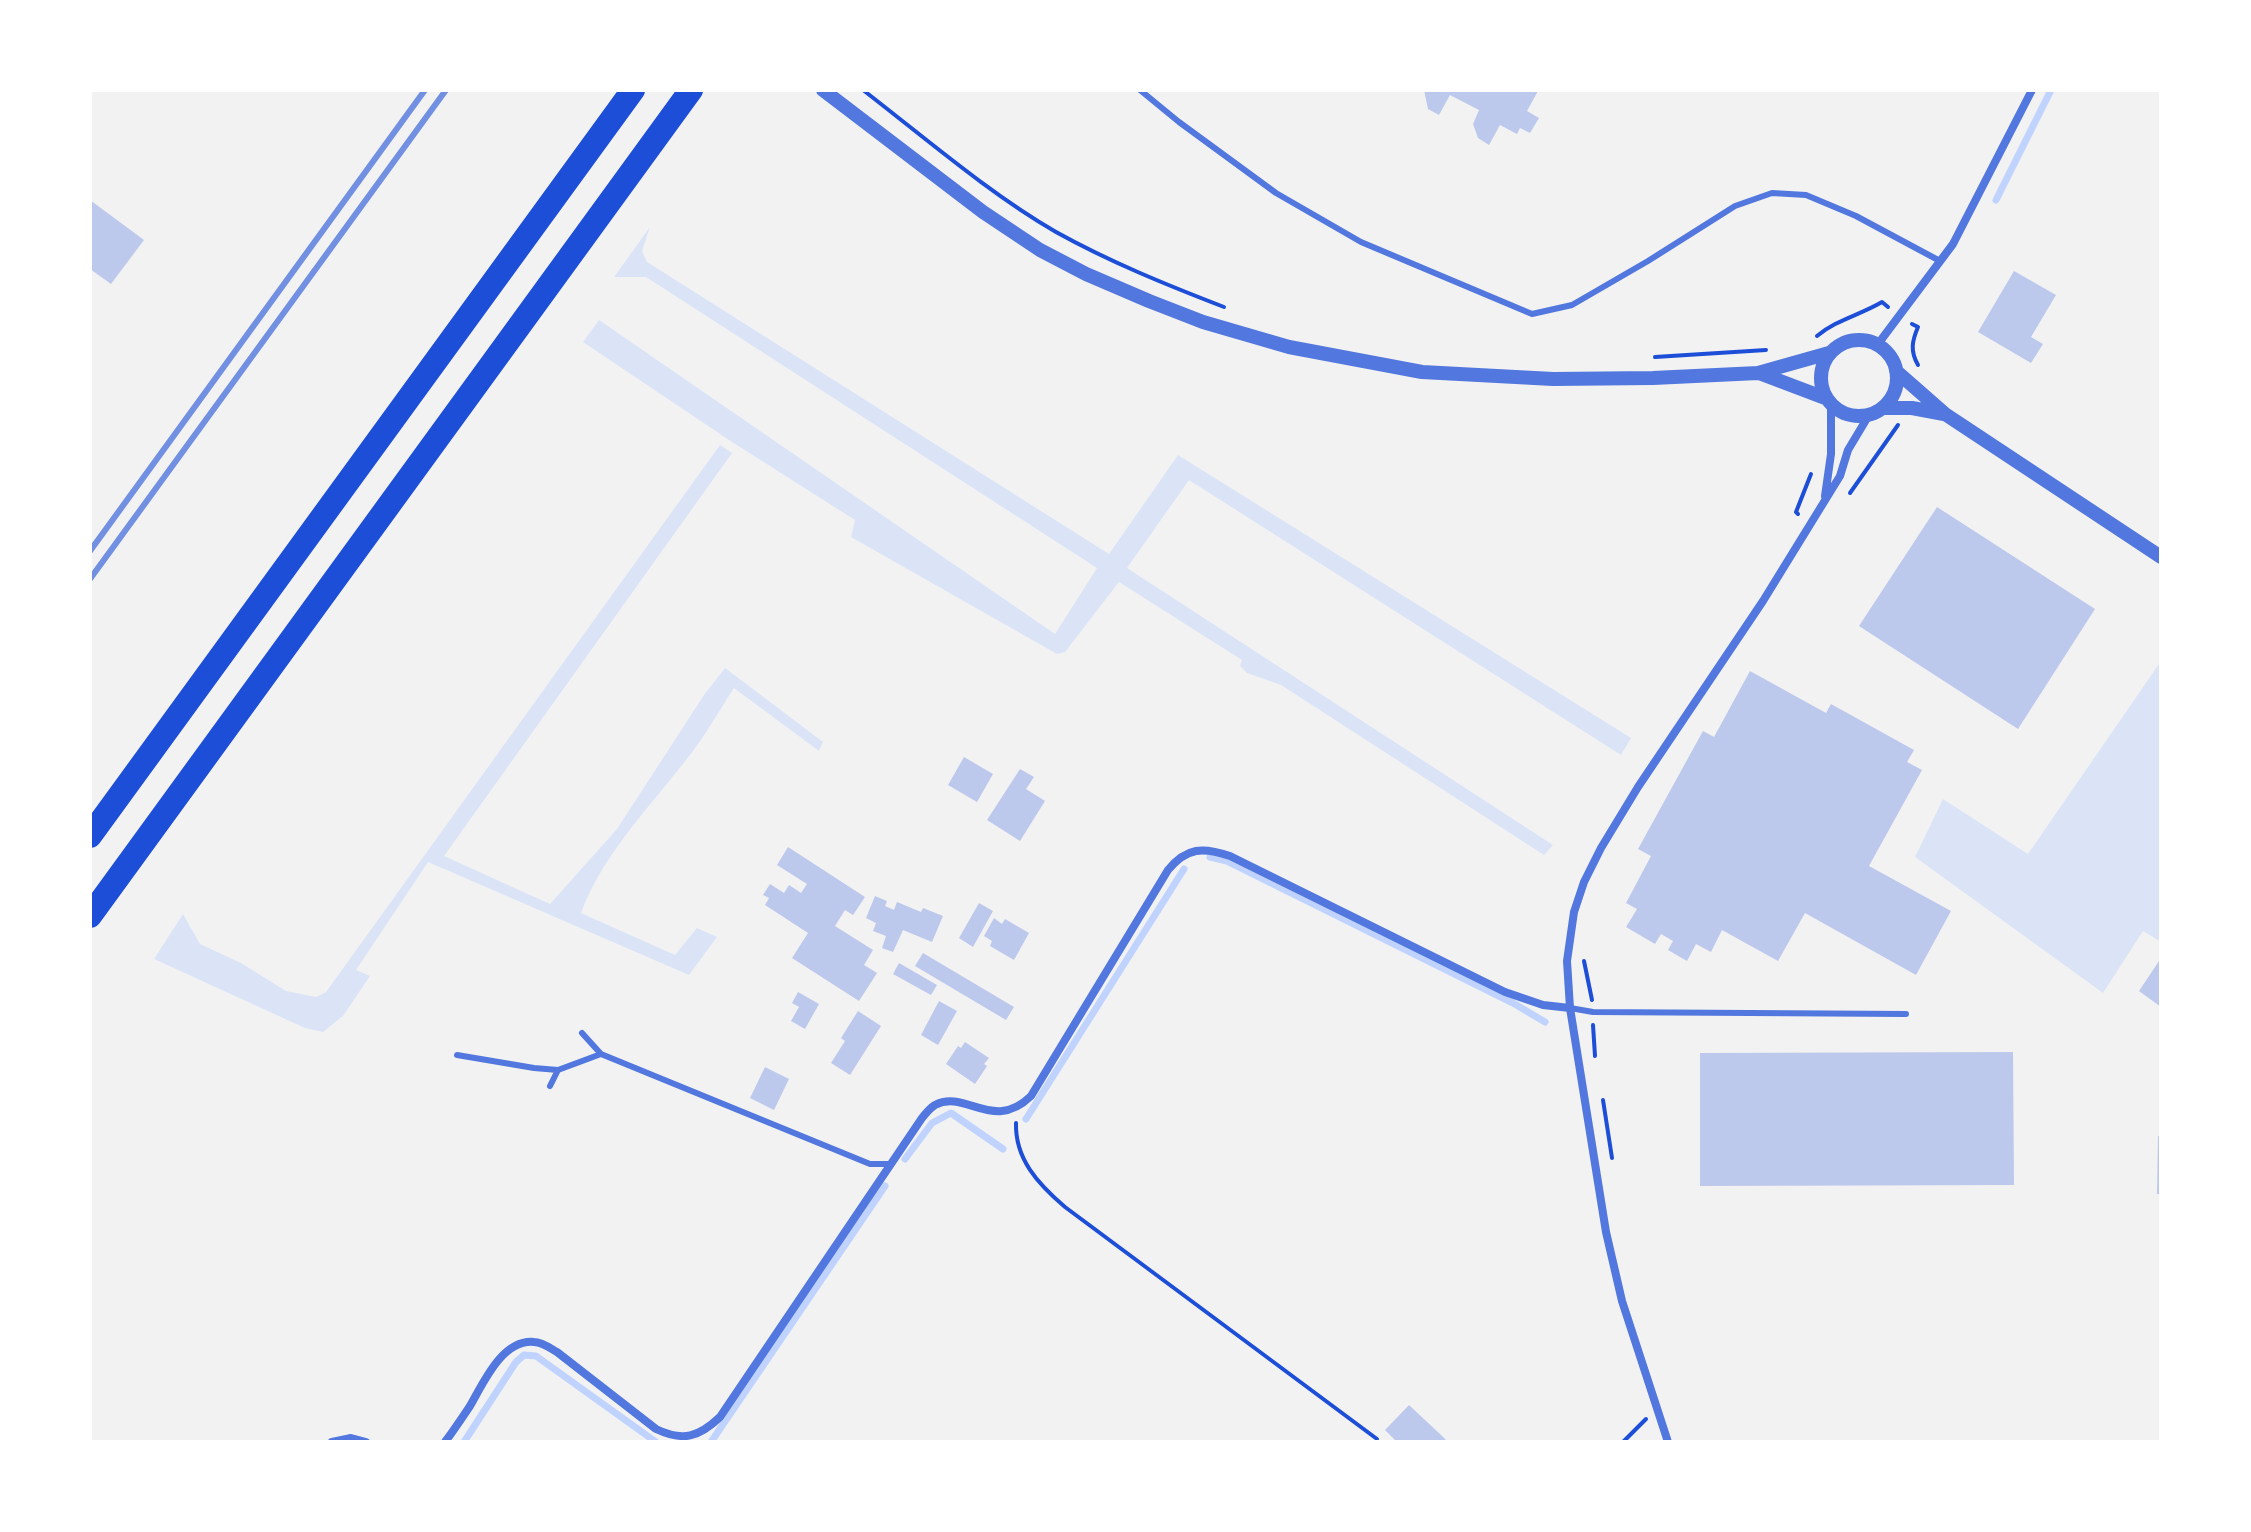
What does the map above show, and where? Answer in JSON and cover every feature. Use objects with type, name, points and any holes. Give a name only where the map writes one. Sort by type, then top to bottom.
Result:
[{"type":"highway","points":[[90,836],[633,90]]},
{"type":"highway","points":[[90,916],[691,90]]},
{"type":"street","points":[[823,90],[983,212],[1040,250],[1117,289],[1203,322],[1289,347],[1422,372],[1507,378],[1653,378],[1753,373],[1829,353],[1851,340],[1865,340],[1878,344],[1890,356],[1896,371],[1895,391],[1883,408],[1869,415],[1849,415],[1839,412],[1828,402],[1753,373]]},
{"type":"street","points":[[1878,344],[1953,244],[2032,90]]},
{"type":"street","points":[[1824,499],[1831,454],[1828,402],[1820,375],[1829,353]]},
{"type":"street","points":[[1896,371],[1945,414],[2161,557]]},
{"type":"street","points":[[1883,408],[1912,408],[1945,414]]},
{"type":"street","points":[[1668,1442],[1622,1301],[1606,1232],[1570,1008],[1567,961],[1574,912],[1584,882],[1601,848],[1638,787],[1763,601],[1840,476],[1848,450],[1869,415]]},
{"type":"street","points":[[445,1442],[497,1360],[514,1347],[532,1341],[557,1352],[656,1429],[680,1437],[706,1430],[720,1417],[933,1106],[944,1101],[1002,1111],[1021,1105],[1031,1096],[1168,870],[1183,855],[1196,850],[1230,856],[1505,992],[1543,1005],[1570,1008]]},
{"type":"street","points":[[332,1442],[351,1438],[366,1442]]},
{"type":"lane","points":[[1140,90],[1276,193],[1361,242],[1532,314],[1572,305],[1735,206],[1772,193],[1806,195],[1856,216],[1940,261]]},
{"type":"lane","points":[[1570,1008],[1593,1012],[1906,1014]]},
{"type":"lane","points":[[582,1033],[601,1054],[870,1164],[891,1164]]},
{"type":"lane","points":[[457,1055],[558,1070],[601,1054]]},
{"type":"lane","points":[[550,1086],[558,1070]]},
{"type":"path","points":[[863,90],[967,170],[1055,231],[1131,271],[1229,308]]},
{"type":"path","points":[[1805,343],[1838,321],[1882,302],[1899,317],[1918,327],[1912,341],[1912,352],[1923,372]]},
{"type":"path","points":[[1642,358],[1779,349]]},
{"type":"path","points":[[1748,351],[1753,373]]},
{"type":"path","points":[[1847,497],[1897,425],[1905,422]]},
{"type":"path","points":[[1809,525],[1796,512],[1813,470]]},
{"type":"path","points":[[1584,961],[1591,990],[1596,1060]]},
{"type":"path","points":[[1601,1088],[1612,1161]]},
{"type":"path","points":[[1021,1105],[1015,1124],[1017,1146],[1045,1190],[1377,1439]]},
{"type":"path","points":[[1623,1442],[1657,1409]]},
{"type":"shaded area","points":[[650,227],[642,251],[647,262],[1109,554],[1178,455],[1631,738],[1621,755],[1189,480],[1127,568],[1553,845],[1544,855],[1281,685],[1247,673],[1240,666],[1242,660],[1119,582],[1065,652],[1057,654],[851,537],[855,520],[583,342],[599,320],[1055,634],[1097,568],[646,277],[614,277]]},
{"type":"shaded area","points":[[720,445],[732,453],[444,856],[550,904],[617,829],[725,668],[823,742],[819,751],[734,688],[693,751],[616,848],[581,913],[675,955],[697,928],[717,937],[689,975],[428,862],[356,970],[370,976],[343,1016],[323,1032],[305,1028],[154,959],[183,914],[200,944],[241,963],[286,991],[316,997],[326,992]]},
{"type":"shaded area","points":[[2161,661],[2161,942],[2143,931],[2103,993],[1915,857],[1943,799],[2028,854]]},
{"type":"building","points":[[1424,90],[1536,90],[1527,111],[1539,118],[1530,133],[1520,128],[1517,134],[1500,125],[1489,145],[1478,138],[1473,124],[1479,110],[1450,95],[1439,115],[1428,109]]},
{"type":"building","points":[[90,200],[144,240],[111,284],[90,269]]},
{"type":"building","points":[[2014,271],[2056,295],[2031,337],[2043,344],[2031,363],[1978,332]]},
{"type":"building","points":[[1937,507],[2095,609],[2018,729],[1859,626]]},
{"type":"building","points":[[1750,671],[1826,713],[1831,704],[1914,750],[1907,762],[1922,770],[1869,866],[1951,911],[1916,975],[1805,913],[1778,961],[1722,930],[1711,952],[1696,944],[1687,961],[1668,950],[1673,941],[1661,934],[1655,944],[1626,927],[1637,909],[1626,903],[1651,856],[1638,849],[1703,731],[1714,737]]},
{"type":"building","points":[[964,757],[993,774],[977,802],[948,785]]},
{"type":"building","points":[[1020,769],[1034,777],[1026,789],[1045,801],[1020,841],[987,820]]},
{"type":"building","points":[[788,847],[865,897],[853,915],[845,910],[835,926],[873,950],[864,965],[877,973],[859,1001],[792,958],[808,933],[765,905],[769,898],[763,895],[770,884],[784,893],[789,885],[801,893],[807,884],[777,865]]},
{"type":"building","points":[[875,896],[887,901],[885,906],[894,910],[897,902],[921,912],[923,908],[943,916],[932,942],[903,930],[893,952],[882,948],[886,936],[873,931],[876,923],[866,918]]},
{"type":"building","points":[[979,903],[993,911],[973,947],[959,938]]},
{"type":"building","points":[[994,918],[1002,924],[1005,919],[1029,933],[1014,960],[990,946],[992,941],[984,936]]},
{"type":"building","points":[[923,953],[1014,1007],[1006,1020],[915,966]]},
{"type":"building","points":[[2161,958],[2161,1007],[2139,991]]},
{"type":"building","points":[[899,963],[937,985],[931,995],[893,974]]},
{"type":"building","points":[[798,992],[819,1004],[805,1029],[791,1021],[799,1007],[792,1003]]},
{"type":"building","points":[[939,1001],[957,1011],[938,1045],[921,1035]]},
{"type":"building","points":[[858,1011],[881,1026],[850,1075],[831,1063],[845,1041],[841,1038]]},
{"type":"building","points":[[965,1042],[989,1058],[975,1084],[946,1064],[958,1046],[961,1048]]},
{"type":"building","points":[[2013,1052],[2014,1185],[1700,1186],[1700,1053]]},
{"type":"building","points":[[765,1067],[789,1079],[774,1110],[750,1098]]},
{"type":"building","points":[[2158,1136],[2161,1136],[2161,1194],[2157,1194]]},
{"type":"building","points":[[1409,1405],[1448,1442],[1397,1442],[1385,1430]]},
{"type":"waterway","points":[[1996,200],[2051,90]]},
{"type":"waterway","points":[[1210,857],[1227,861],[1513,1003],[1545,1022]]},
{"type":"waterway","points":[[1026,1119],[1184,869]]},
{"type":"waterway","points":[[905,1159],[932,1123],[951,1113],[1003,1149]]},
{"type":"waterway","points":[[711,1442],[885,1186]]},
{"type":"waterway","points":[[464,1442],[516,1362],[524,1355],[536,1356],[656,1442]]},
{"type":"railway","points":[[90,551],[425,90]]},
{"type":"railway","points":[[90,579],[446,90]]}]
